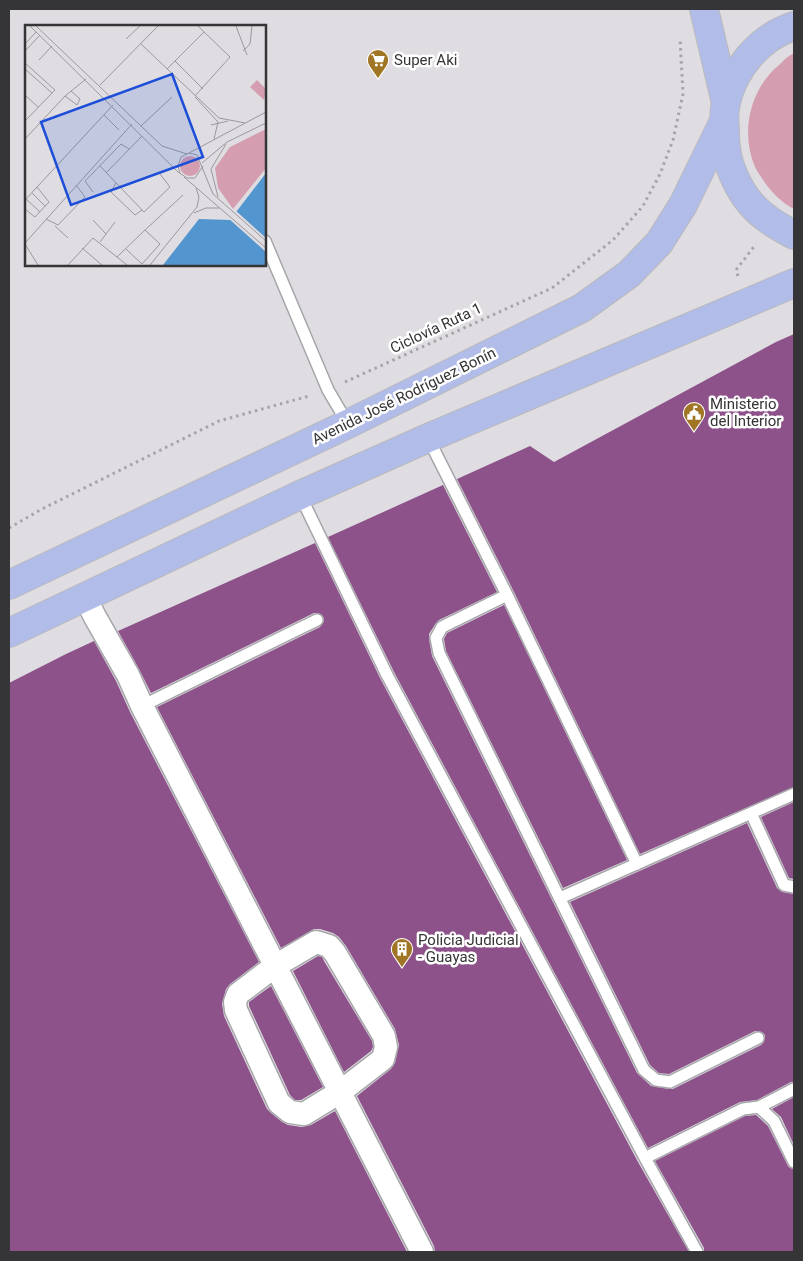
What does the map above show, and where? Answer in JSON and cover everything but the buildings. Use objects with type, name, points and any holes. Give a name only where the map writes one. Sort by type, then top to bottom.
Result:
[{"type":"main road","points":[[705,14],[725,112],[726,150],[735,178],[751,203],[783,229]]},
{"type":"main road","name":"Avenida José Rodríguez Bonín","points":[[9,585],[348,424],[582,308],[629,274],[659,243],[684,205],[725,112],[734,79],[748,56],[767,39],[794,26]]},
{"type":"main road","points":[[9,633],[300,495],[428,438],[794,283]]},
{"type":"street","points":[[85,597],[128,675],[142,706],[422,1252]]},
{"type":"street","points":[[316,942],[329,946],[384,1036],[386,1047],[384,1059],[340,1092],[304,1114],[290,1112],[279,1103],[236,1010],[235,1002],[238,994],[275,966],[316,942]]},
{"type":"lane","points":[[266,243],[328,390],[348,424]]},
{"type":"lane","points":[[428,438],[507,595],[637,864]]},
{"type":"lane","points":[[300,495],[387,675],[697,1252]]},
{"type":"lane","points":[[507,595],[442,627],[436,638],[439,653],[644,1070],[656,1080],[670,1082],[758,1038]]},
{"type":"lane","points":[[142,706],[317,620]]},
{"type":"lane","points":[[560,898],[794,794]]},
{"type":"lane","points":[[751,813],[784,886],[794,887]]},
{"type":"lane","points":[[645,1158],[743,1109],[759,1107],[794,1089]]},
{"type":"lane","points":[[759,1107],[774,1121],[794,1162]]},
{"type":"path","name":"Ciclovía Ruta 1","points":[[9,528],[40,510],[219,421],[328,390],[552,288],[613,240],[643,206],[660,174],[673,140],[683,94],[679,39],[705,14]]},
{"type":"path","points":[[750,301],[736,270],[783,229]]},
{"type":"shaded area","points":[[794,53],[794,209],[773,193],[755,167],[748,140],[748,126],[750,112],[761,86],[786,58]]},
{"type":"place","name":"Super Aki","points":[[378,79]]},
{"type":"place","name":"Ministerio del Interior","points":[[694,432]]},
{"type":"place","name":"Policia Judicial - Guayas","points":[[402,968]]}]
